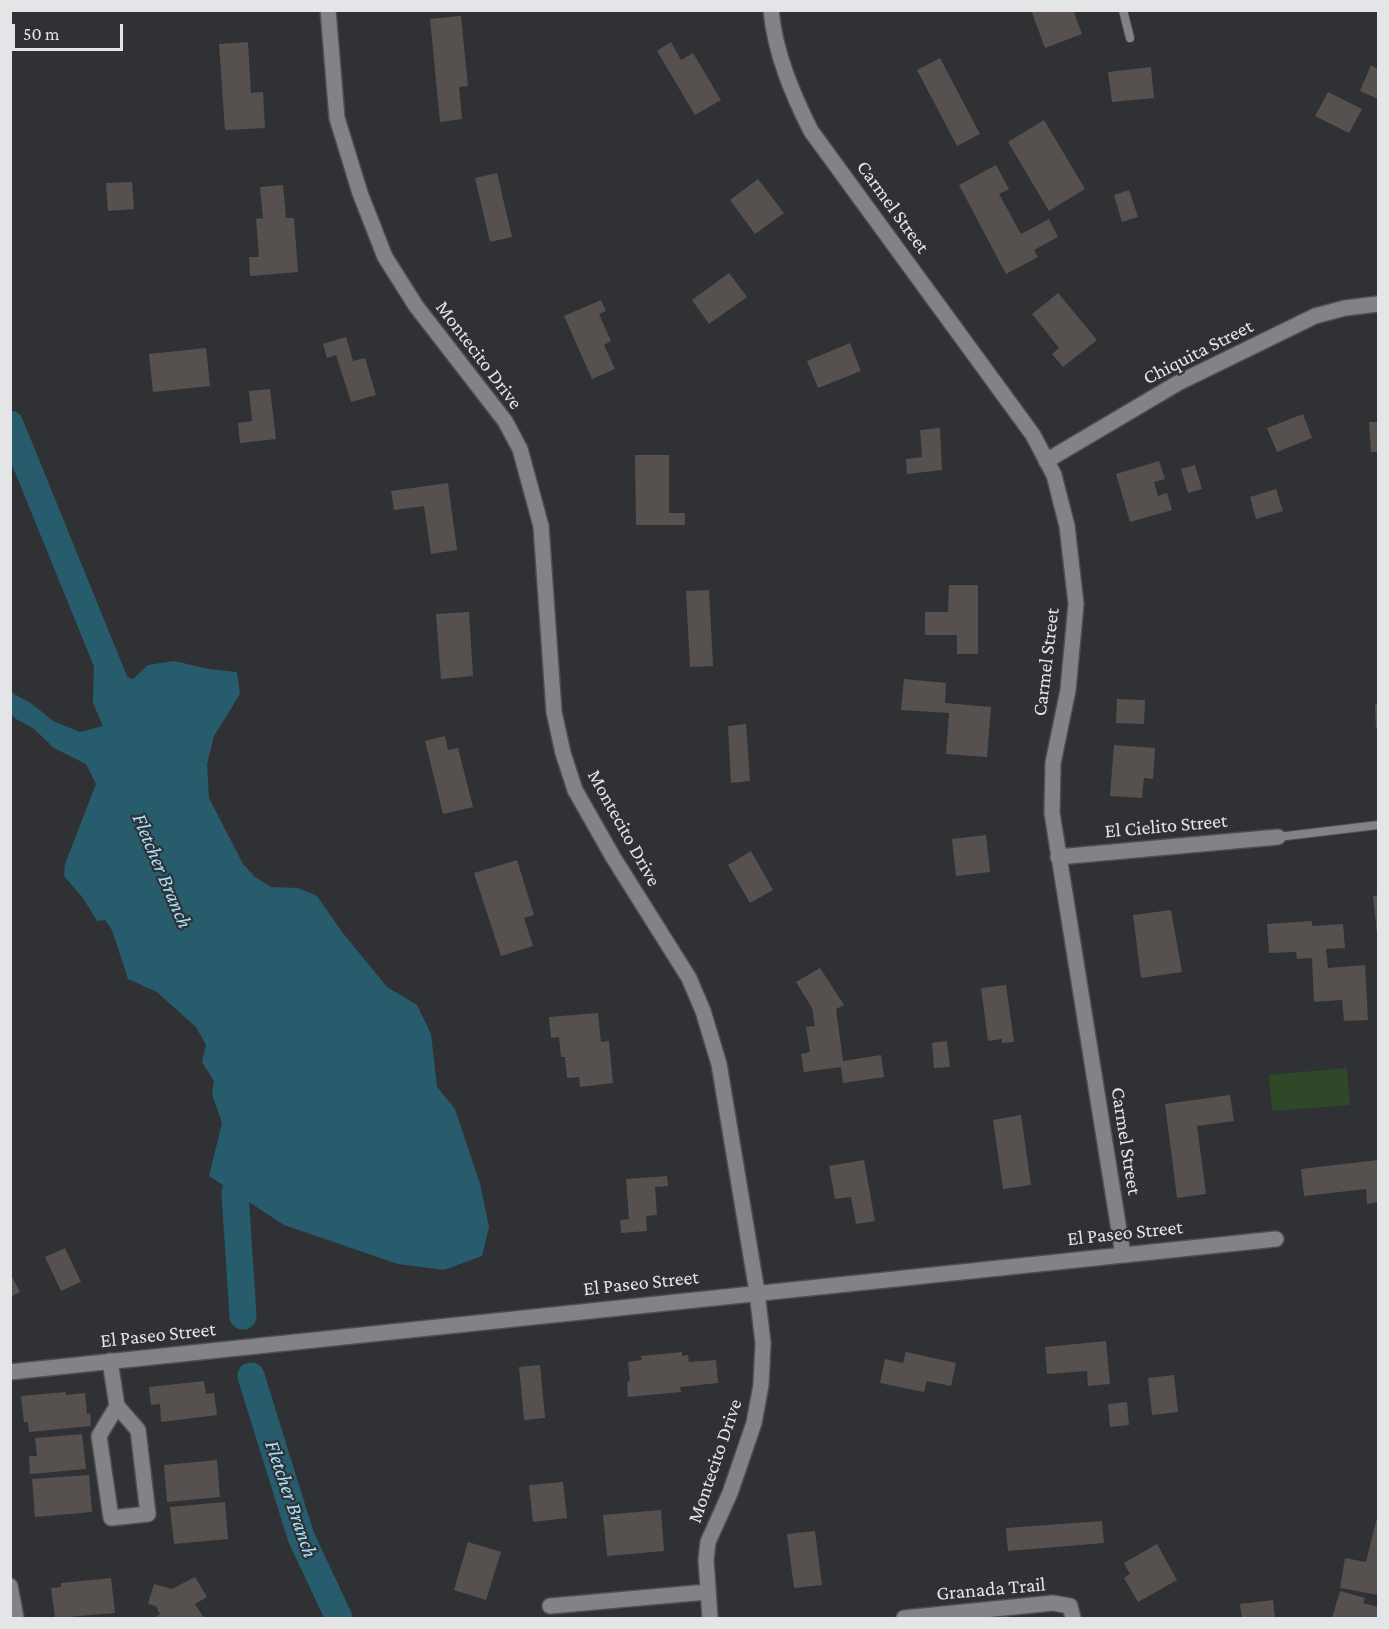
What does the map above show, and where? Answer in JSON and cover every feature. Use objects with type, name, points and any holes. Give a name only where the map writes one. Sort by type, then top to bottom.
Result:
[{"type":"street","name":"Montecito Drive","points":[[328,10],[337,118],[360,193],[385,257],[416,306],[505,421],[520,449],[541,526],[554,712],[563,753],[575,790],[689,978],[703,1011],[719,1064],[757,1292],[763,1343],[761,1385],[754,1423],[730,1493],[708,1542],[706,1560],[710,1618]]},
{"type":"street","name":"Carmel Street","points":[[771,10],[783,69],[795,100],[811,130],[1033,435],[1054,475],[1067,526],[1076,604],[1068,690],[1053,763],[1052,813],[1123,1255]]},
{"type":"street","name":"Chiquita Street","points":[[1046,461],[1178,382],[1315,316],[1345,308],[1378,304]]},
{"type":"street","name":"El Cielito Street","points":[[1058,857],[1278,837]]},
{"type":"street","name":"El Paseo Street","points":[[10,1372],[1276,1239]]},
{"type":"street","points":[[110,1361],[117,1406],[138,1430],[148,1514],[111,1518],[99,1436],[117,1406]]},
{"type":"street","points":[[10,1586],[16,1618]]},
{"type":"street","points":[[550,1606],[707,1592]]},
{"type":"street","name":"Granada Trail","points":[[904,1618],[1053,1603],[1070,1606],[1073,1618]]},
{"type":"lane","points":[[1123,10],[1130,38]]},
{"type":"lane","points":[[1278,837],[1378,825]]},
{"type":"green space","points":[[1347,1068],[1350,1105],[1272,1111],[1269,1075]]},
{"type":"water","points":[[174,661],[209,669],[237,672],[240,694],[214,736],[207,764],[209,798],[243,864],[255,877],[271,887],[298,888],[317,896],[342,932],[387,987],[417,1005],[431,1034],[437,1087],[455,1109],[480,1184],[489,1227],[482,1256],[444,1270],[398,1264],[284,1225],[209,1176],[222,1123],[212,1094],[214,1081],[202,1062],[206,1045],[196,1027],[157,992],[128,979],[112,930],[105,920],[97,921],[83,898],[64,876],[65,864],[96,784],[86,764],[54,748],[33,728],[11,714],[11,692],[32,704],[53,721],[80,732],[103,726],[93,703],[94,663],[133,679],[148,665]]},
{"type":"building","points":[[1031,10],[1073,10],[1082,34],[1045,48]]},
{"type":"building","points":[[461,16],[468,86],[459,87],[462,119],[440,122],[430,19]]},
{"type":"building","points":[[248,42],[251,93],[263,92],[265,128],[225,130],[219,44]]},
{"type":"building","points":[[671,42],[681,60],[693,53],[721,100],[695,115],[657,51]]},
{"type":"building","points":[[940,58],[980,134],[957,146],[917,70]]},
{"type":"building","points":[[1371,65],[1378,69],[1378,99],[1360,91]]},
{"type":"building","points":[[1151,67],[1154,98],[1112,102],[1108,72]]},
{"type":"building","points":[[1328,92],[1362,109],[1349,133],[1315,116]]},
{"type":"building","points":[[1044,120],[1085,189],[1049,211],[1008,142]]},
{"type":"building","points":[[996,165],[1009,189],[999,194],[1021,234],[1049,219],[1058,237],[1034,250],[1038,257],[1006,274],[959,185]]},
{"type":"building","points":[[497,173],[512,237],[490,242],[475,178]]},
{"type":"building","points":[[758,179],[784,213],[755,234],[730,200]]},
{"type":"building","points":[[132,182],[134,209],[108,211],[106,183]]},
{"type":"building","points":[[283,185],[286,218],[294,218],[298,272],[250,276],[249,257],[259,257],[256,219],[263,218],[260,187]]},
{"type":"building","points":[[1129,190],[1138,217],[1122,222],[1114,195]]},
{"type":"building","points":[[729,273],[747,297],[709,324],[692,300]]},
{"type":"building","points":[[1058,293],[1097,340],[1063,367],[1052,354],[1059,348],[1032,314]]},
{"type":"building","points":[[601,300],[606,311],[599,314],[611,341],[604,345],[615,369],[592,379],[564,316]]},
{"type":"building","points":[[346,337],[353,361],[365,358],[376,395],[351,402],[336,355],[327,358],[323,344]]},
{"type":"building","points":[[850,343],[861,371],[818,388],[807,361]]},
{"type":"building","points":[[206,348],[210,386],[153,392],[149,354]]},
{"type":"building","points":[[270,389],[276,439],[240,443],[238,423],[252,421],[249,391]]},
{"type":"building","points":[[1303,414],[1312,438],[1277,452],[1267,428]]},
{"type":"building","points":[[1369,422],[1378,422],[1378,452],[1371,452]]},
{"type":"building","points":[[940,428],[942,470],[907,474],[906,459],[922,457],[920,430]]},
{"type":"building","points":[[635,455],[669,455],[669,513],[685,513],[685,525],[636,525]]},
{"type":"building","points":[[1159,461],[1165,479],[1154,482],[1158,496],[1167,493],[1172,510],[1130,522],[1116,474]]},
{"type":"building","points":[[1195,465],[1202,489],[1188,493],[1181,469]]},
{"type":"building","points":[[448,483],[457,550],[431,554],[424,506],[394,510],[391,491]]},
{"type":"building","points":[[1276,489],[1283,511],[1256,519],[1250,497]]},
{"type":"building","points":[[949,585],[978,585],[978,654],[957,654],[957,635],[925,635],[925,612],[948,612]]},
{"type":"building","points":[[709,590],[713,666],[690,667],[686,591]]},
{"type":"building","points":[[469,612],[473,676],[441,679],[436,614]]},
{"type":"building","points":[[904,679],[946,683],[945,703],[991,707],[987,757],[946,754],[949,713],[901,710]]},
{"type":"building","points":[[1117,699],[1145,700],[1144,724],[1116,723]]},
{"type":"building","points":[[1375,704],[1378,704],[1378,728],[1376,728]]},
{"type":"building","points":[[746,724],[750,781],[731,783],[728,726]]},
{"type":"building","points":[[445,736],[448,750],[458,748],[473,807],[443,814],[425,741]]},
{"type":"building","points":[[1114,745],[1155,748],[1153,779],[1144,778],[1142,798],[1110,796]]},
{"type":"building","points":[[986,835],[990,872],[956,876],[952,839]]},
{"type":"building","points":[[751,851],[773,890],[750,903],[728,865]]},
{"type":"building","points":[[517,860],[534,915],[524,918],[533,946],[501,956],[474,873]]},
{"type":"building","points":[[1378,895],[1378,934],[1377,934],[1373,896]]},
{"type":"building","points":[[1171,910],[1182,972],[1141,978],[1133,915]]},
{"type":"building","points":[[1312,921],[1312,926],[1343,924],[1345,948],[1326,949],[1328,968],[1365,965],[1368,1020],[1344,1021],[1342,1000],[1314,1002],[1312,958],[1297,959],[1296,952],[1269,953],[1267,924]]},
{"type":"building","points":[[820,968],[844,1005],[836,1009],[843,1061],[881,1055],[884,1077],[843,1083],[841,1067],[804,1072],[801,1054],[810,1052],[806,1027],[815,1026],[812,1008],[796,982]]},
{"type":"building","points":[[1006,985],[1014,1042],[1002,1043],[1002,1039],[988,1041],[981,988]]},
{"type":"building","points":[[598,1013],[601,1042],[609,1041],[613,1083],[580,1087],[579,1077],[567,1078],[565,1057],[561,1057],[559,1037],[551,1038],[549,1017]]},
{"type":"building","points":[[947,1041],[950,1067],[934,1068],[932,1043]]},
{"type":"building","points":[[1230,1095],[1234,1121],[1197,1126],[1206,1194],[1177,1198],[1165,1104]]},
{"type":"building","points":[[1021,1115],[1031,1185],[1003,1189],[993,1120]]},
{"type":"building","points":[[864,1160],[875,1221],[856,1224],[851,1197],[835,1199],[829,1166]]},
{"type":"building","points":[[1378,1160],[1378,1202],[1367,1204],[1366,1189],[1304,1196],[1301,1169]]},
{"type":"building","points":[[667,1176],[668,1186],[655,1187],[657,1215],[646,1216],[647,1231],[621,1233],[620,1220],[629,1219],[626,1179]]},
{"type":"building","points":[[65,1248],[81,1282],[61,1291],[45,1257]]},
{"type":"building","points":[[10,1273],[20,1292],[10,1297]]},
{"type":"building","points":[[1106,1341],[1110,1384],[1088,1386],[1087,1371],[1047,1374],[1045,1347]]},
{"type":"building","points":[[682,1352],[682,1356],[688,1355],[689,1362],[716,1360],[718,1383],[680,1387],[681,1392],[628,1397],[627,1382],[630,1381],[628,1362],[642,1360],[641,1356]]},
{"type":"building","points":[[906,1352],[956,1363],[951,1386],[927,1381],[924,1392],[880,1383],[885,1359],[903,1363]]},
{"type":"building","points":[[540,1365],[545,1418],[524,1420],[519,1367]]},
{"type":"building","points":[[1174,1375],[1178,1412],[1152,1415],[1148,1378]]},
{"type":"building","points":[[204,1381],[206,1394],[214,1393],[217,1415],[161,1422],[160,1404],[151,1405],[149,1387]]},
{"type":"building","points":[[66,1392],[66,1395],[85,1393],[91,1426],[29,1432],[28,1422],[24,1422],[21,1396]]},
{"type":"building","points":[[1127,1402],[1129,1425],[1110,1427],[1108,1404]]},
{"type":"building","points":[[82,1434],[86,1469],[30,1474],[29,1456],[37,1456],[35,1438]]},
{"type":"building","points":[[217,1460],[220,1497],[167,1502],[164,1465]]},
{"type":"building","points":[[89,1475],[92,1512],[35,1517],[32,1479]]},
{"type":"building","points":[[563,1482],[567,1518],[533,1522],[529,1485]]},
{"type":"building","points":[[225,1502],[228,1539],[174,1544],[170,1507]]},
{"type":"building","points":[[661,1510],[664,1551],[607,1556],[603,1515]]},
{"type":"building","points":[[1378,1514],[1378,1595],[1340,1588],[1345,1558],[1366,1562]]},
{"type":"building","points":[[1102,1521],[1104,1543],[1008,1551],[1006,1528]]},
{"type":"building","points":[[815,1531],[822,1585],[794,1588],[787,1534]]},
{"type":"building","points":[[468,1542],[501,1552],[486,1600],[454,1590]]},
{"type":"building","points":[[1157,1544],[1177,1580],[1138,1602],[1124,1578],[1130,1574],[1124,1563]]},
{"type":"building","points":[[195,1577],[207,1597],[195,1604],[204,1618],[157,1618],[160,1614],[156,1606],[148,1604],[154,1584],[172,1589]]},
{"type":"building","points":[[111,1578],[115,1613],[55,1618],[51,1588],[61,1587],[61,1583]]},
{"type":"building","points":[[1340,1591],[1365,1598],[1363,1603],[1378,1607],[1378,1618],[1332,1618]]},
{"type":"building","points":[[1273,1600],[1275,1618],[1242,1618],[1240,1604]]},
{"type":"waterway","name":"Fletcher Branch","points":[[10,424],[125,707]]},
{"type":"waterway","name":"Fletcher Branch","points":[[243,1316],[235,1193],[253,1160]]},
{"type":"waterway","name":"Fletcher Branch","points":[[251,1376],[301,1537],[339,1618]]}]
